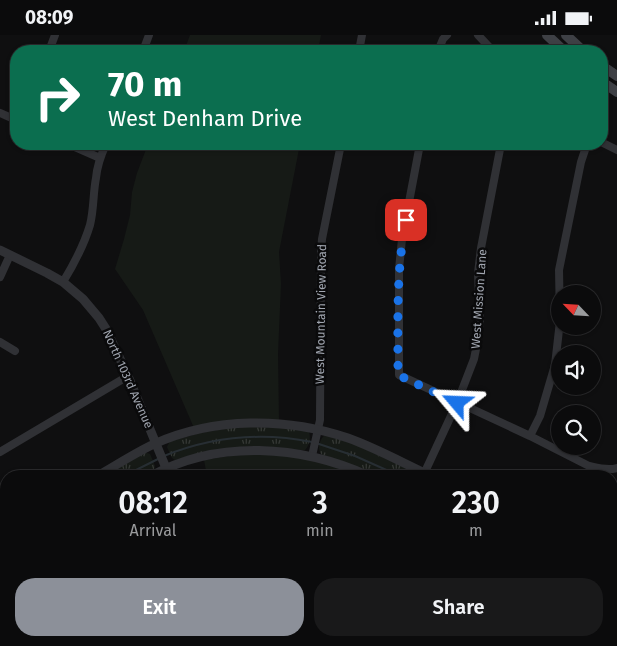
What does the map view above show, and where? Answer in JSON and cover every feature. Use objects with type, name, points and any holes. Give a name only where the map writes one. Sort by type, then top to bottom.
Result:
[{"type":"main road","points":[[547,35],[556,45]]},
{"type":"street","points":[[478,35],[487,45]]},
{"type":"street","points":[[81,150],[100,159]]},
{"type":"street","points":[[64,282],[77,258],[90,225],[96,177],[104,150]]},
{"type":"street","name":"West Mountain View Road","points":[[312,456],[320,420],[322,239],[340,150]]},
{"type":"street","points":[[419,150],[398,269],[398,375],[530,436],[589,466],[599,469],[615,469]]},
{"type":"street","name":"West Mission Lane","points":[[428,470],[472,367],[480,320],[478,273],[500,150]]},
{"type":"street","points":[[559,345],[559,269],[580,162],[585,150]]},
{"type":"street","name":"North 103rd Avenue","points":[[0,250],[64,282],[83,299],[99,318],[128,376],[167,470]]},
{"type":"street","points":[[0,277],[10,255]]},
{"type":"street","points":[[0,342],[15,351]]},
{"type":"street","points":[[0,452],[128,376]]},
{"type":"street","points":[[530,436],[540,416],[551,385]]},
{"type":"street","name":"North 103rd Avenue","points":[[156,443],[194,431],[238,424],[287,424],[319,429],[362,444],[416,470]]},
{"type":"street","points":[[108,470],[156,443]]},
{"type":"street","points":[[173,470],[208,456],[250,450],[276,451],[312,456],[354,470]]},
{"type":"green space","points":[[190,35],[321,35],[319,45],[186,45]]},
{"type":"green space","points":[[146,150],[299,150],[279,252],[281,284],[278,354],[279,420],[194,428],[143,310],[115,269],[130,215],[132,192]]},
{"type":"green space","points":[[234,427],[288,427],[309,432],[310,437],[305,450],[248,446],[175,460],[172,458],[167,447],[171,441]]},
{"type":"green space","points":[[325,435],[354,444],[410,470],[362,470],[322,455],[319,445]]},
{"type":"green space","points":[[144,452],[150,454],[155,466],[154,470],[114,470]]},
{"type":"green space","points":[[243,454],[289,455],[328,464],[344,470],[206,470],[204,460]]},
{"type":"waterway","points":[[164,456],[200,444],[237,438],[274,437],[312,442]]},
{"type":"waterway","points":[[316,443],[355,456],[386,470]]},
{"type":"waterway","points":[[136,470],[158,459]]},
{"type":"route","points":[[406,220],[398,269],[398,375],[457,403]]}]
